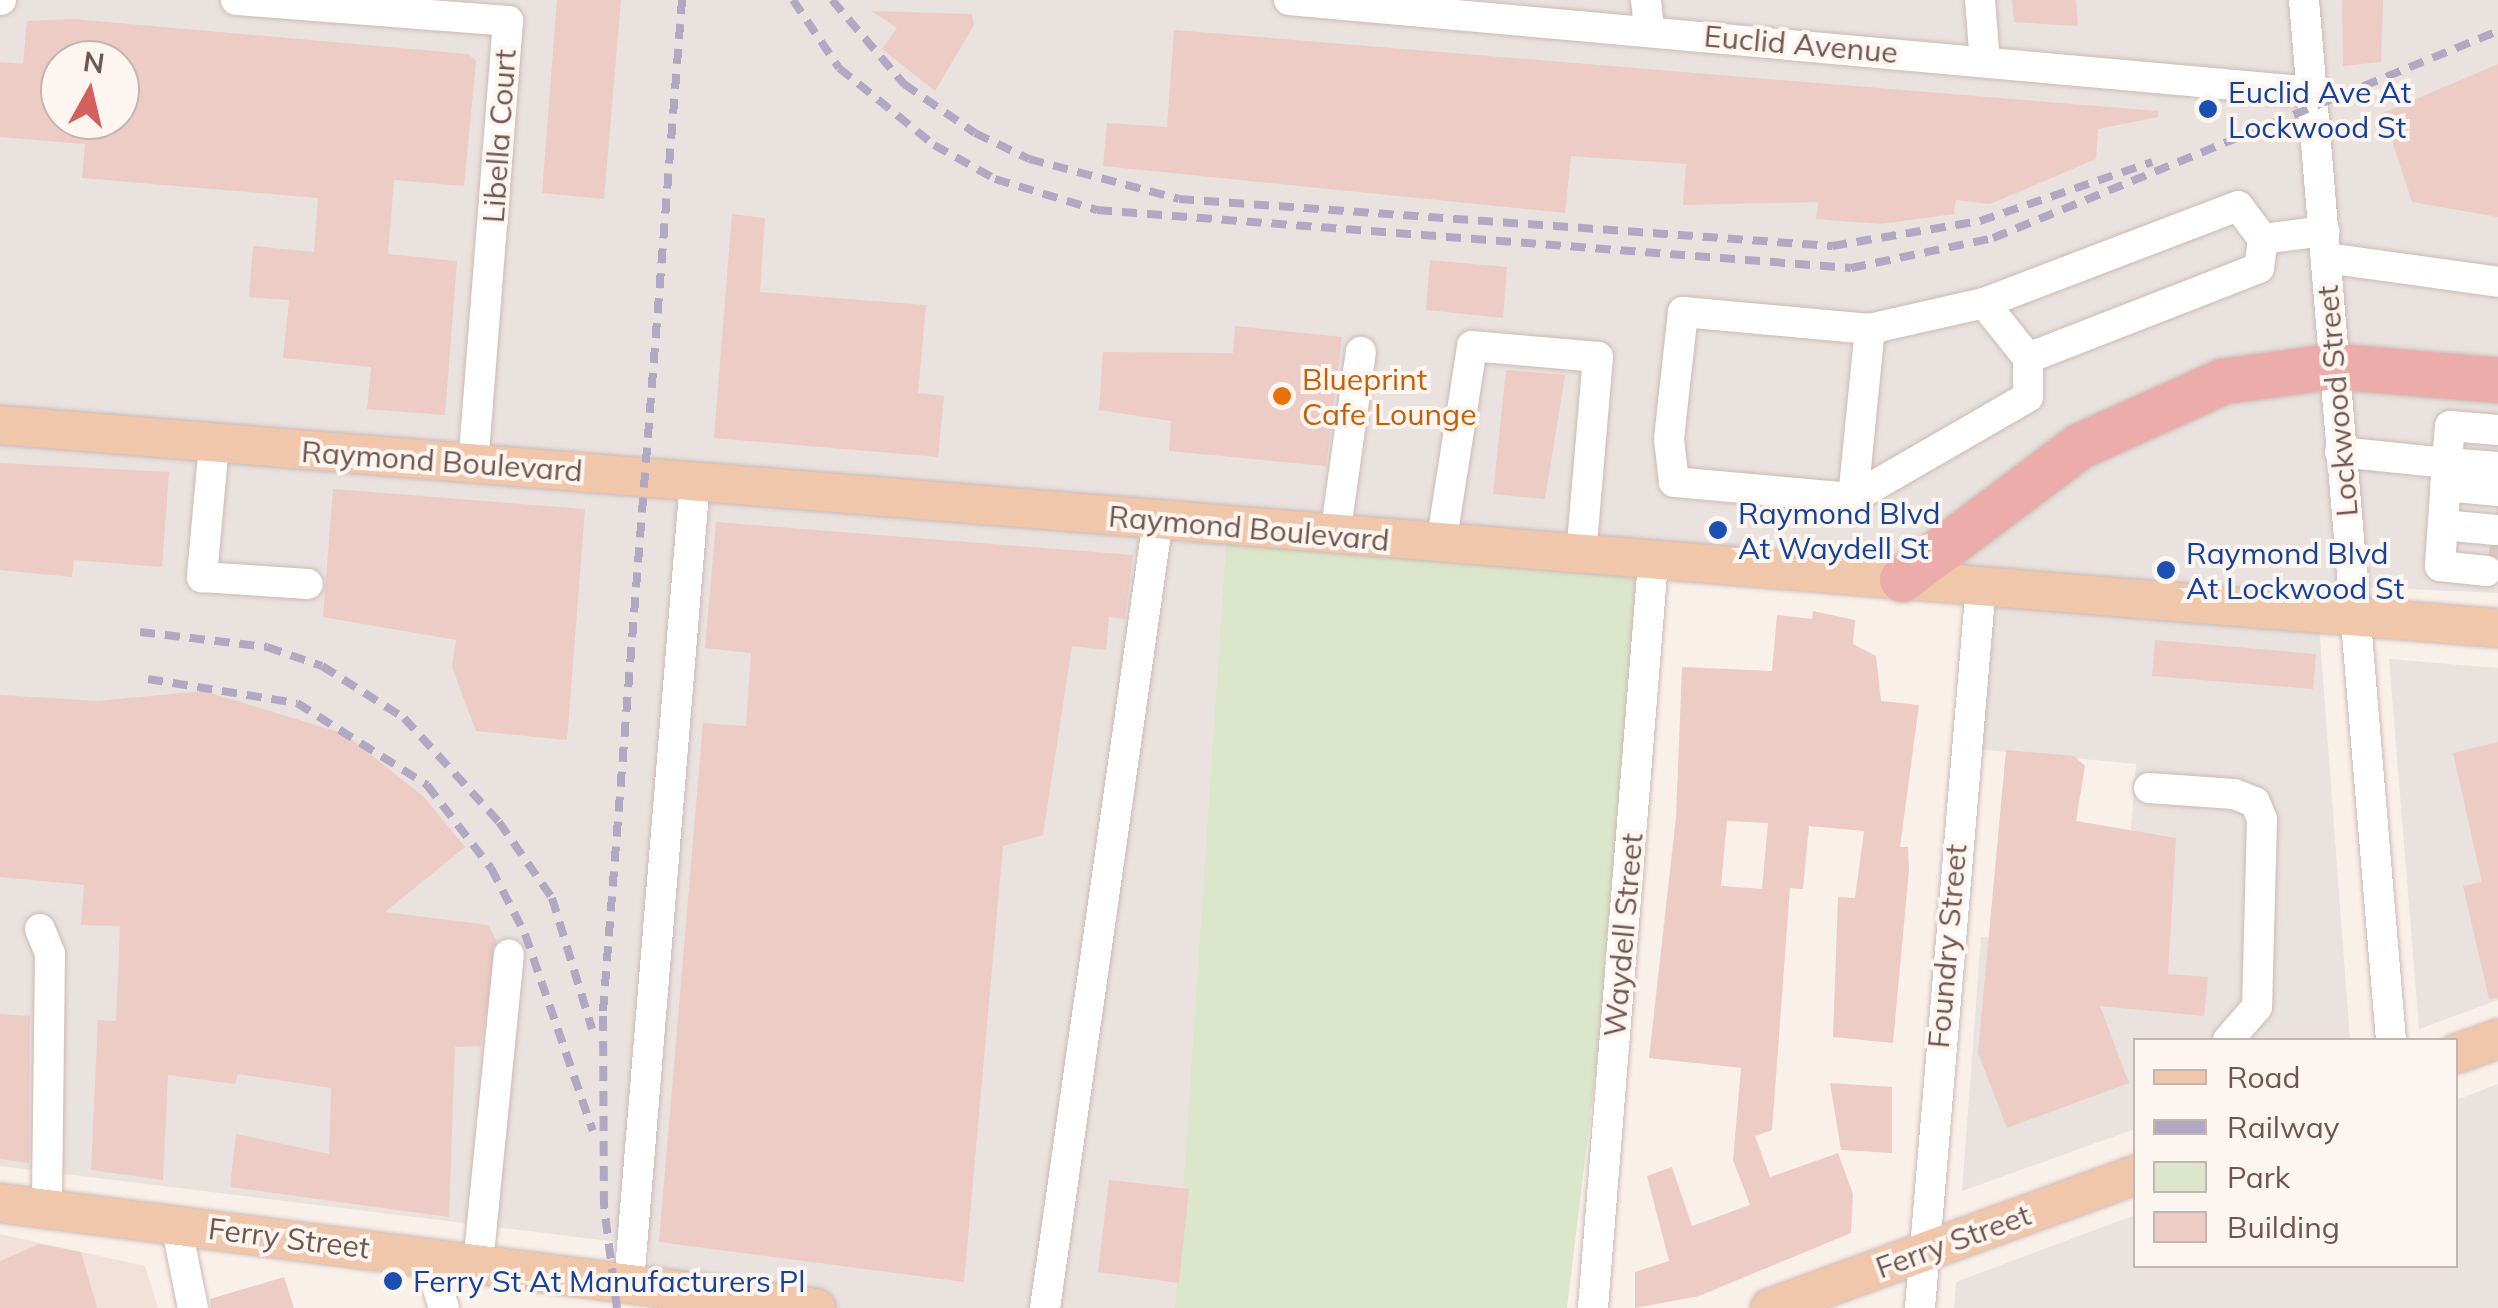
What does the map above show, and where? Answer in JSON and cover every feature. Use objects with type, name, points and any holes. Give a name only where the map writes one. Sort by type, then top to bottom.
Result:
[{"type":"highway","points":[[1902,579],[2079,446],[2147,409],[2223,381],[2333,366],[2498,380]]},
{"type":"main road","name":"Raymond Boulevard","points":[[0,425],[2498,628]]},
{"type":"main road","points":[[2458,1053],[2498,1039]]},
{"type":"main road","name":"Ferry Street","points":[[1770,1308],[2133,1176]]},
{"type":"main road","name":"Ferry Street","points":[[0,1202],[47,1204],[428,1257],[652,1293],[816,1308]]},
{"type":"street","name":"Libella Court","points":[[236,0],[508,22],[473,464]]},
{"type":"street","name":"Euclid Avenue","points":[[1289,0],[1647,15],[1985,62],[2312,92]]},
{"type":"street","points":[[1980,0],[1985,62]]},
{"type":"street","name":"Lockwood Street","points":[[2304,0],[2391,1038]]},
{"type":"street","points":[[1984,303],[2028,358],[2028,397],[1853,498],[1674,482],[1668,439],[1683,312],[1870,330],[1984,303],[2238,206],[2263,239],[2259,268],[2028,358]]},
{"type":"street","points":[[2263,239],[2325,245],[2498,282]]},
{"type":"street","points":[[1853,498],[1870,330]]},
{"type":"street","points":[[1441,545],[1472,346],[1598,357],[1581,556]]},
{"type":"street","points":[[1335,536],[1361,352]]},
{"type":"street","points":[[2340,452],[2445,495],[2492,541],[2440,566],[2445,495],[2450,426],[2498,430]]},
{"type":"street","points":[[214,444],[202,577],[308,584]]},
{"type":"street","points":[[2445,495],[2498,447]]},
{"type":"street","points":[[2445,495],[2498,468]]},
{"type":"street","points":[[652,1293],[696,480]]},
{"type":"street","points":[[2445,495],[2498,491]]},
{"type":"street","points":[[1044,1308],[1158,520]]},
{"type":"street","name":"Waydell Street","points":[[1593,1308],[1653,562]]},
{"type":"street","name":"Foundry Street","points":[[1920,1308],[1981,585]]},
{"type":"street","points":[[2149,788],[2234,794],[2255,802],[2262,820],[2258,1007],[2230,1038]]},
{"type":"street","points":[[40,929],[50,954],[47,1204]]},
{"type":"street","points":[[478,1264],[509,955]]},
{"type":"street","points":[[176,1224],[193,1308]]},
{"type":"street","points":[[428,1257],[444,1308]]},
{"type":"shaded area","points":[[0,0],[2498,0],[2498,593],[2316,585],[2350,1038],[2133,1038],[2133,1130],[1962,1191],[1981,937],[2122,944],[2136,764],[1964,748],[1976,593],[1227,524],[1175,1308],[652,1308],[649,1246],[0,1166]]},
{"type":"shaded area","points":[[2389,659],[2498,668],[2498,1000],[2419,1029]]},
{"type":"shaded area","points":[[2498,1084],[2498,1308],[1954,1308],[1956,1282],[2133,1216],[2133,1268],[2458,1268],[2458,1099]]},
{"type":"shaded area","points":[[0,1234],[145,1266],[158,1308],[0,1308]]},
{"type":"green space","points":[[1227,523],[1657,566],[1567,1308],[1175,1308]]},
{"type":"building","points":[[557,0],[621,0],[604,199],[542,193]]},
{"type":"building","points":[[2012,0],[2076,0],[2078,26],[2014,22]]},
{"type":"building","points":[[2342,0],[2383,0],[2381,62],[2343,66]]},
{"type":"building","points":[[871,11],[972,14],[974,25],[935,91],[882,49],[897,28]]},
{"type":"building","points":[[74,19],[468,54],[476,61],[464,186],[394,180],[388,254],[457,261],[445,415],[367,409],[371,367],[283,358],[289,300],[249,297],[253,246],[314,252],[318,198],[82,178],[85,144],[0,137],[0,62],[23,64],[27,21]]},
{"type":"building","points":[[1174,30],[2158,111],[2158,117],[2098,129],[2096,159],[1990,204],[1956,200],[1954,214],[1880,224],[1816,219],[1818,202],[1683,205],[1686,164],[1571,156],[1565,213],[1103,166],[1107,123],[1167,127]]},
{"type":"building","points":[[2498,64],[2498,217],[2412,202],[2383,113]]},
{"type":"building","points":[[732,214],[765,218],[760,292],[926,305],[918,393],[944,396],[938,457],[714,438]]},
{"type":"building","points":[[1430,260],[1507,267],[1503,318],[1426,310]]},
{"type":"building","points":[[1235,326],[1342,337],[1326,466],[1169,451],[1171,421],[1099,410],[1103,352],[1233,353]]},
{"type":"building","points":[[1506,370],[1565,375],[1545,499],[1493,494]]},
{"type":"building","points":[[0,463],[169,472],[162,567],[74,560],[72,577],[0,570]]},
{"type":"building","points":[[333,489],[585,509],[567,740],[476,731],[452,667],[456,640],[323,617]]},
{"type":"building","points":[[716,522],[1133,555],[1125,619],[1109,617],[1106,650],[1072,646],[1043,835],[1003,846],[964,1282],[659,1242],[703,723],[746,726],[751,653],[705,648]]},
{"type":"building","points":[[1813,611],[1855,620],[1853,644],[1876,656],[1881,701],[1919,705],[1900,847],[1908,847],[1909,870],[1893,1043],[1833,1037],[1838,897],[1855,898],[1864,831],[1809,826],[1803,889],[1790,888],[1772,1130],[1755,1136],[1770,1177],[1838,1153],[1853,1194],[1851,1233],[1699,1296],[1635,1308],[1635,1272],[1669,1261],[1647,1176],[1672,1167],[1692,1226],[1750,1205],[1733,1160],[1741,1068],[1649,1058],[1676,817],[1682,667],[1772,671],[1777,615],[1812,619]],"holes":[[[1727,821],[1768,823],[1762,889],[1721,886]]]},
{"type":"building","points":[[2155,640],[2316,654],[2313,689],[2152,676]]},
{"type":"building","points":[[204,691],[345,734],[424,797],[465,847],[385,912],[488,925],[497,941],[481,1046],[455,1047],[449,1217],[230,1187],[236,1134],[329,1154],[331,1088],[238,1074],[235,1084],[168,1075],[163,1180],[91,1170],[98,1020],[116,1021],[120,926],[81,925],[84,885],[0,877],[0,695],[97,701]]},
{"type":"building","points":[[2498,742],[2498,998],[2489,999],[2463,886],[2482,882],[2453,753]]},
{"type":"building","points":[[2006,750],[2074,756],[2085,766],[2076,821],[2176,838],[2168,974],[2208,977],[2204,1016],[2100,1006],[2129,1083],[2007,1128],[1978,1053]]},
{"type":"building","points":[[0,1014],[30,1016],[29,1163],[0,1159]]},
{"type":"building","points":[[1830,1083],[1892,1087],[1892,1153],[1841,1150]]},
{"type":"building","points":[[1109,1180],[1189,1189],[1179,1283],[1098,1272]]},
{"type":"building","points":[[39,1244],[81,1252],[97,1308],[0,1308],[0,1261]]},
{"type":"building","points":[[284,1277],[294,1308],[211,1308],[210,1299]]},
{"type":"tunnel","points":[[2489,553],[2498,554]]},
{"type":"railway","points":[[617,1308],[604,1206],[603,1011],[682,0]]},
{"type":"railway","points":[[793,0],[839,68],[934,145],[995,179],[1097,210],[1851,268],[1993,238],[2498,31]]},
{"type":"railway","points":[[832,0],[904,84],[975,133],[1029,159],[1179,199],[1832,246],[1980,221],[2152,162]]},
{"type":"railway","points":[[140,632],[267,647],[322,666],[404,718],[499,822],[552,898],[592,1029]]},
{"type":"railway","points":[[148,679],[297,703],[427,785],[491,868],[525,934],[593,1131]]},
{"type":"place","name":"Euclid Ave At Lockwood St","points":[[2208,109]]},
{"type":"place","name":"Blueprint Cafe Lounge","points":[[1282,396]]},
{"type":"place","name":"Raymond Blvd At Waydell St","points":[[1718,530]]},
{"type":"place","name":"Raymond Blvd At Lockwood St","points":[[2166,570]]},
{"type":"place","name":"Ferry St At Manufacturers Pl","points":[[393,1281]]}]
